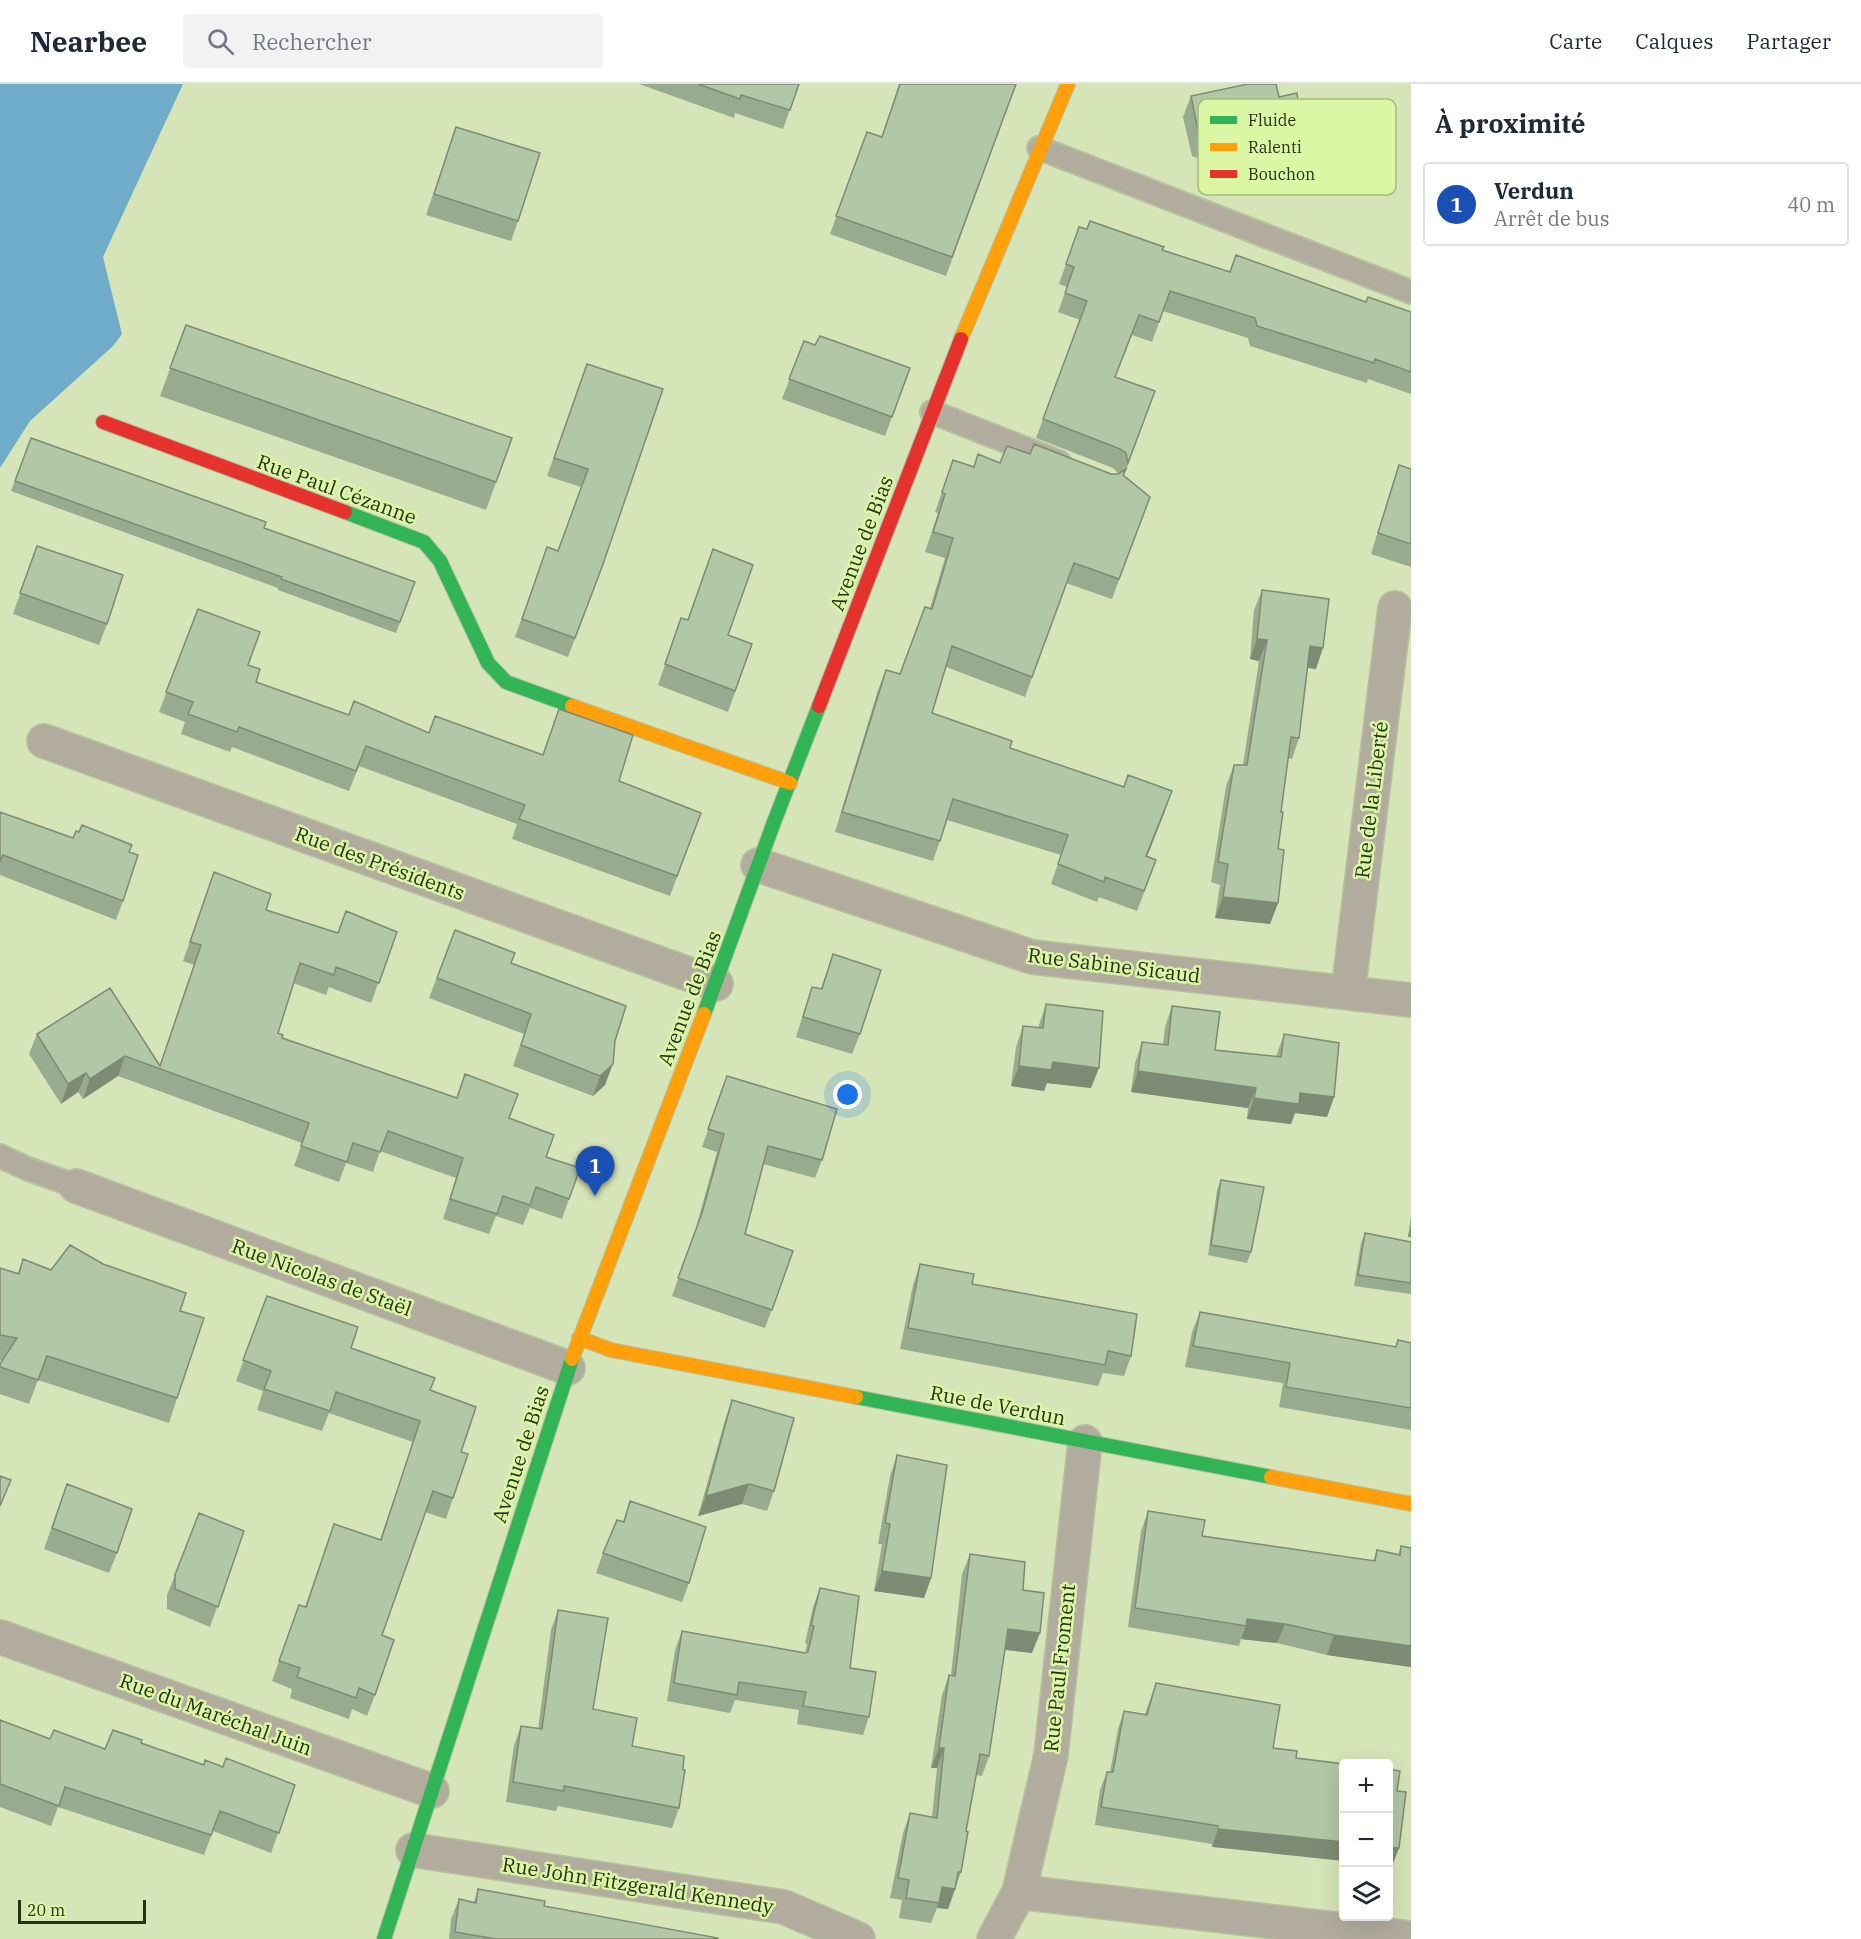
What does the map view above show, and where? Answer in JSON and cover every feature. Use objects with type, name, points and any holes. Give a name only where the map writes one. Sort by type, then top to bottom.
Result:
[{"type":"street","name":"Avenue de Bias","points":[[384,1939],[579,1338],[716,984],[758,865],[932,412],[1039,148],[1068,84]]},
{"type":"street","name":"Rue Paul Cézanne","points":[[103,422],[424,542],[440,561],[488,663],[506,682],[790,783]]},
{"type":"street","name":"Rue de la Liberté","points":[[1348,993],[1395,608]]},
{"type":"street","name":"Rue des Présidents","points":[[44,741],[716,984]]},
{"type":"street","name":"Rue Sabine Sicaud","points":[[758,865],[1032,957],[1411,1000]]},
{"type":"street","name":"Rue Nicolas de Staël","points":[[76,1186],[568,1368]]},
{"type":"street","name":"Rue de Verdun","points":[[579,1338],[611,1350],[1411,1504]]},
{"type":"street","name":"Rue Paul Froment","points":[[1018,1892],[1050,1755],[1084,1442]]},
{"type":"street","name":"Rue du Maréchal Juin","points":[[0,1637],[432,1791]]},
{"type":"street","name":"Rue John Fitzgerald Kennedy","points":[[413,1850],[784,1907],[858,1939]]},
{"type":"street","points":[[994,1939],[1018,1892],[1411,1938]]},
{"type":"lane","points":[[1039,148],[1411,292]]},
{"type":"lane","points":[[932,412],[1075,468]]},
{"type":"lane","points":[[0,1156],[28,1169],[76,1186]]},
{"type":"water","points":[[0,84],[183,84],[103,257],[122,334],[113,346],[30,421],[0,468]]},
{"type":"building","points":[[698,84],[799,84],[790,110],[741,95],[740,99]]},
{"type":"building","points":[[900,84],[1016,84],[952,257],[836,216],[867,132],[882,137]]},
{"type":"building","points":[[1248,84],[1276,84],[1279,97],[1297,93],[1298,99],[1198,99],[1198,131],[1191,96]]},
{"type":"building","points":[[456,127],[540,153],[518,221],[434,194]]},
{"type":"building","points":[[1090,221],[1164,247],[1162,250],[1230,272],[1236,255],[1366,302],[1368,297],[1411,312],[1411,372],[1375,359],[1374,363],[1257,326],[1255,318],[1170,291],[1159,322],[1139,315],[1115,377],[1155,391],[1128,463],[1126,453],[1120,449],[1043,419],[1087,301],[1065,293],[1074,267],[1066,264],[1079,227],[1087,229]]},
{"type":"building","points":[[186,325],[512,438],[496,482],[170,368]]},
{"type":"building","points":[[820,336],[910,368],[892,417],[789,379],[804,341],[815,345]]},
{"type":"building","points":[[587,364],[663,389],[575,638],[522,619],[547,547],[558,551],[588,469],[554,458]]},
{"type":"building","points":[[31,438],[266,522],[264,528],[415,582],[400,622],[15,481]]},
{"type":"building","points":[[1034,444],[1111,474],[1118,474],[1126,469],[1123,475],[1150,497],[1119,579],[1074,563],[1032,677],[952,646],[932,713],[1012,741],[1010,748],[1124,787],[1128,775],[1172,791],[1146,856],[1156,860],[1144,891],[1105,877],[1104,882],[1058,864],[1068,835],[953,799],[940,841],[842,812],[886,670],[900,674],[925,607],[932,609],[953,538],[933,532],[945,494],[942,492],[953,460],[974,467],[978,454],[1000,463],[1007,446],[1030,454]]},
{"type":"building","points":[[1399,465],[1411,469],[1411,544],[1378,533]]},
{"type":"building","points":[[37,546],[123,575],[107,624],[20,593]]},
{"type":"building","points":[[713,549],[753,565],[728,635],[752,644],[735,691],[665,664],[681,618],[688,620]]},
{"type":"building","points":[[1262,590],[1329,599],[1323,648],[1310,646],[1299,738],[1291,737],[1278,849],[1284,850],[1278,903],[1223,897],[1228,864],[1218,862],[1234,765],[1247,765],[1267,640],[1257,639]]},
{"type":"building","points":[[198,609],[260,632],[248,665],[260,669],[256,682],[349,715],[354,701],[429,733],[435,716],[543,755],[559,709],[633,735],[619,781],[701,813],[677,876],[519,819],[525,805],[366,746],[356,771],[239,727],[237,732],[188,714],[193,702],[166,692]]},
{"type":"building","points":[[0,812],[73,838],[82,825],[132,845],[129,852],[138,855],[123,901],[3,855],[0,862]]},
{"type":"building","points":[[214,872],[271,894],[266,910],[338,933],[346,911],[397,932],[379,983],[336,967],[334,975],[300,963],[278,1033],[283,1035],[282,1038],[457,1098],[465,1074],[518,1094],[509,1118],[554,1135],[546,1157],[580,1168],[569,1199],[536,1187],[530,1205],[503,1196],[497,1214],[450,1199],[463,1158],[388,1131],[380,1152],[353,1143],[347,1162],[301,1146],[309,1123],[125,1056],[90,1079],[86,1073],[68,1084],[37,1034],[110,988],[160,1066],[201,945],[190,942]]},
{"type":"building","points":[[455,930],[515,953],[511,963],[626,1006],[615,1041],[613,1064],[600,1076],[521,1045],[531,1014],[437,978]]},
{"type":"building","points":[[833,954],[881,970],[860,1034],[803,1017],[812,987],[822,989]]},
{"type":"building","points":[[1046,1004],[1103,1011],[1099,1068],[1053,1062],[1051,1070],[1019,1066],[1023,1026],[1043,1028]]},
{"type":"building","points":[[1172,1006],[1220,1012],[1215,1050],[1281,1057],[1284,1034],[1339,1043],[1334,1097],[1300,1093],[1299,1104],[1254,1098],[1256,1088],[1138,1071],[1142,1042],[1168,1045]]},
{"type":"building","points":[[727,1076],[837,1109],[822,1160],[768,1146],[745,1234],[793,1251],[772,1310],[678,1278],[702,1213],[724,1134],[708,1129]]},
{"type":"building","points":[[1221,1180],[1264,1187],[1251,1252],[1211,1245]]},
{"type":"building","points":[[1365,1233],[1411,1242],[1411,1283],[1358,1275]]},
{"type":"building","points":[[70,1245],[103,1264],[186,1293],[180,1311],[204,1318],[177,1398],[47,1356],[38,1380],[0,1367],[17,1338],[0,1335],[0,1268],[19,1274],[23,1259],[51,1270]]},
{"type":"building","points":[[920,1264],[974,1274],[972,1284],[1137,1314],[1131,1356],[1108,1351],[1105,1365],[908,1328]]},
{"type":"building","points":[[267,1296],[358,1327],[351,1348],[435,1378],[430,1390],[476,1407],[461,1452],[468,1454],[453,1498],[433,1491],[382,1635],[394,1640],[375,1695],[359,1688],[356,1698],[297,1677],[300,1668],[279,1661],[299,1605],[306,1607],[334,1524],[381,1540],[420,1421],[336,1392],[330,1411],[264,1389],[271,1371],[243,1360]]},
{"type":"building","points":[[1200,1312],[1396,1347],[1398,1340],[1411,1343],[1411,1408],[1286,1387],[1290,1363],[1193,1346]]},
{"type":"building","points":[[732,1400],[794,1418],[774,1491],[749,1484],[706,1496]]},
{"type":"building","points":[[897,1455],[947,1465],[931,1578],[882,1571],[890,1524],[885,1523]]},
{"type":"building","points":[[0,1476],[11,1480],[0,1506]]},
{"type":"building","points":[[67,1484],[132,1509],[117,1553],[52,1528]]},
{"type":"building","points":[[630,1501],[706,1527],[689,1583],[603,1553],[617,1520],[624,1522]]},
{"type":"building","points":[[1148,1511],[1205,1520],[1202,1536],[1375,1561],[1377,1550],[1400,1555],[1401,1546],[1411,1548],[1411,1646],[1334,1635],[1285,1624],[1247,1619],[1246,1626],[1135,1608]]},
{"type":"building","points":[[199,1513],[244,1531],[218,1607],[175,1589],[175,1575]]},
{"type":"building","points":[[970,1554],[1025,1562],[1023,1590],[1044,1593],[1040,1633],[1008,1629],[989,1756],[980,1754],[961,1872],[958,1872],[955,1889],[942,1887],[939,1903],[906,1898],[909,1880],[898,1878],[910,1813],[937,1818],[944,1748],[939,1748],[949,1675],[955,1676]]},
{"type":"building","points":[[820,1588],[859,1596],[850,1668],[876,1672],[869,1717],[803,1706],[806,1692],[739,1682],[737,1695],[674,1683],[682,1631],[808,1652],[814,1626],[811,1625]]},
{"type":"building","points":[[558,1610],[608,1618],[593,1709],[637,1718],[632,1746],[684,1756],[683,1770],[685,1770],[679,1808],[564,1786],[564,1791],[513,1782],[521,1726],[542,1729]]},
{"type":"building","points":[[1156,1683],[1280,1705],[1273,1748],[1297,1751],[1296,1758],[1339,1763],[1339,1841],[1218,1829],[1218,1826],[1101,1807],[1107,1772],[1113,1772],[1124,1711],[1147,1715]]},
{"type":"building","points":[[0,1720],[50,1739],[54,1730],[105,1749],[113,1730],[142,1740],[141,1743],[204,1765],[205,1760],[223,1767],[226,1758],[295,1785],[279,1833],[220,1811],[211,1835],[65,1787],[59,1806],[0,1784]]},
{"type":"building","points":[[1393,1770],[1400,1771],[1397,1791],[1406,1792],[1399,1848],[1393,1847]]},
{"type":"building","points":[[478,1889],[545,1901],[544,1906],[718,1939],[496,1939],[455,1932],[459,1899],[476,1903]]},
{"type":"traffic: fast","points":[[345,512],[424,542],[440,561],[488,663],[506,682],[572,706]]},
{"type":"traffic: fast","points":[[704,1014],[819,706]]},
{"type":"traffic: fast","points":[[384,1939],[572,1359]]},
{"type":"traffic: fast","points":[[856,1397],[1271,1477]]},
{"type":"traffic: slow","points":[[961,339],[1068,84]]},
{"type":"traffic: slow","points":[[572,706],[790,783]]},
{"type":"traffic: slow","points":[[572,1359],[704,1014]]},
{"type":"traffic: slow","points":[[579,1338],[611,1350],[856,1397]]},
{"type":"traffic: slow","points":[[1271,1477],[1411,1504]]},
{"type":"traffic: jam","points":[[819,706],[961,339]]},
{"type":"traffic: jam","points":[[103,422],[345,512]]},
{"type":"place","name":"Verdun","points":[[595,1196]]}]
